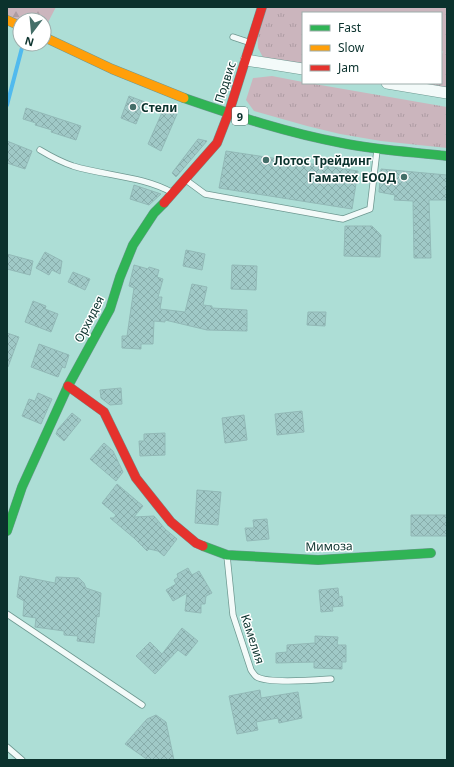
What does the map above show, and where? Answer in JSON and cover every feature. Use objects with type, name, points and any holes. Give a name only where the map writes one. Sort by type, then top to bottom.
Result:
[{"type":"street","name":"Подвис","points":[[229,112],[262,7]]},
{"type":"street","name":"9","points":[[52,41],[109,68],[165,91],[252,120],[322,139],[377,148],[447,156]]},
{"type":"street","name":"Подвис","points":[[246,60],[302,69]]},
{"type":"street","points":[[393,84],[447,93]]},
{"type":"street","name":"Орхидея","points":[[7,530],[22,486],[68,386],[110,309],[120,277],[133,245],[154,213],[186,180],[217,143],[229,112]]},
{"type":"street","name":"Мимоза","points":[[68,386],[104,412],[136,478],[171,522],[196,543],[227,555],[318,560],[431,553]]},
{"type":"lane","points":[[234,37],[251,43]]},
{"type":"lane","points":[[186,180],[205,194],[343,219],[370,209],[377,148]]},
{"type":"lane","points":[[40,150],[52,158],[73,166],[122,176],[165,188],[174,193]]},
{"type":"lane","name":"Камелия","points":[[227,555],[233,615],[251,670],[257,677],[265,680],[303,681],[331,679]]},
{"type":"lane","points":[[7,614],[142,705]]},
{"type":"lane","points":[[7,747],[22,760]]},
{"type":"green space","points":[[7,7],[56,7],[52,15],[52,12],[12,12],[12,20],[7,20]]},
{"type":"green space","points":[[262,7],[447,7],[447,93],[393,84],[442,84],[442,12],[302,12],[302,69],[266,63],[258,48],[257,23]]},
{"type":"green space","points":[[272,76],[302,82],[302,84],[315,84],[447,107],[447,148],[381,141],[340,134],[254,111],[246,100],[253,78]]},
{"type":"building","points":[[129,96],[145,102],[136,124],[121,118]]},
{"type":"building","points":[[26,108],[81,126],[76,140],[51,132],[52,130],[35,125],[36,123],[23,119]]},
{"type":"building","points":[[164,108],[177,114],[161,151],[148,144]]},
{"type":"building","points":[[198,139],[207,141],[176,177],[172,173]]},
{"type":"building","points":[[7,141],[32,151],[25,169],[7,163]]},
{"type":"building","points":[[226,151],[358,171],[352,209],[219,188]]},
{"type":"building","points":[[381,169],[447,175],[447,200],[429,200],[431,258],[414,258],[413,201],[394,200],[395,195],[379,192]]},
{"type":"building","points":[[134,185],[161,194],[149,205],[130,199]]},
{"type":"building","points":[[345,226],[372,226],[381,235],[380,257],[344,256]]},
{"type":"building","points":[[186,250],[205,254],[202,270],[183,266]]},
{"type":"building","points":[[45,252],[62,261],[60,274],[52,270],[49,275],[36,268]]},
{"type":"building","points":[[7,254],[33,261],[30,275],[7,269]]},
{"type":"building","points":[[134,265],[159,270],[157,277],[163,279],[158,297],[162,297],[160,309],[185,312],[192,284],[207,287],[203,305],[212,306],[212,308],[247,310],[247,331],[207,330],[165,320],[165,322],[154,321],[153,344],[141,344],[141,349],[122,348],[122,336],[127,336],[134,288],[129,286]]},
{"type":"building","points":[[232,265],[257,266],[256,290],[231,289]]},
{"type":"building","points":[[73,272],[90,279],[85,290],[68,282]]},
{"type":"building","points":[[33,301],[46,306],[45,309],[58,314],[51,332],[25,322]]},
{"type":"building","points":[[308,312],[326,312],[325,326],[307,325]]},
{"type":"building","points":[[7,333],[19,337],[8,367],[7,367]]},
{"type":"building","points":[[39,344],[69,355],[65,368],[62,367],[58,377],[31,367]]},
{"type":"building","points":[[121,388],[122,404],[110,405],[101,398],[100,390]]},
{"type":"building","points":[[38,393],[52,399],[41,424],[22,416],[29,399],[35,401]]},
{"type":"building","points":[[302,411],[304,432],[277,435],[275,414]]},
{"type":"building","points":[[72,413],[81,420],[64,441],[56,434],[58,429]]},
{"type":"building","points":[[244,415],[247,440],[225,443],[222,418]]},
{"type":"building","points":[[165,433],[165,455],[140,456],[139,441],[144,441],[144,434]]},
{"type":"building","points":[[104,443],[113,451],[123,472],[116,481],[90,459]]},
{"type":"building","points":[[117,484],[143,506],[134,517],[154,516],[165,529],[177,539],[164,556],[158,551],[149,549],[147,551],[110,518],[114,518],[116,515],[102,503]]},
{"type":"building","points":[[197,490],[221,492],[218,525],[195,523]]},
{"type":"building","points":[[411,515],[447,515],[447,536],[411,536]]},
{"type":"building","points":[[267,519],[269,539],[247,541],[245,528],[254,528],[253,520]]},
{"type":"building","points":[[188,568],[192,575],[199,571],[212,593],[206,596],[205,604],[201,604],[201,613],[185,611],[187,593],[173,601],[166,590],[176,584],[174,580],[178,577],[177,574]]},
{"type":"building","points":[[20,576],[55,583],[56,577],[79,578],[84,583],[86,588],[101,593],[99,617],[97,616],[94,643],[77,641],[78,636],[64,635],[64,631],[35,627],[36,618],[23,616],[24,601],[17,597]]},
{"type":"building","points":[[338,588],[339,597],[342,596],[343,606],[332,607],[333,611],[321,612],[319,590]]},
{"type":"building","points":[[182,628],[198,641],[186,656],[178,650],[155,674],[136,656],[150,642],[162,654]]},
{"type":"building","points":[[315,636],[338,637],[337,645],[346,645],[346,662],[342,662],[342,669],[314,668],[314,662],[276,663],[276,653],[287,652],[287,645],[315,643]]},
{"type":"building","points":[[260,690],[261,698],[298,692],[302,718],[279,723],[278,718],[256,722],[258,730],[237,734],[229,696]]},
{"type":"building","points":[[156,715],[166,722],[174,760],[148,760],[125,744],[147,719]]},
{"type":"waterway","points":[[7,105],[21,52]]},
{"type":"traffic: fast","points":[[184,98],[262,124],[322,139],[394,151],[447,156]]},
{"type":"traffic: fast","points":[[7,531],[22,487],[68,386],[110,309],[120,277],[133,245],[154,213],[164,203]]},
{"type":"traffic: fast","points":[[203,546],[227,555],[318,560],[431,553]]},
{"type":"traffic: slow","points":[[7,20],[12,22]]},
{"type":"traffic: slow","points":[[52,41],[112,69],[184,98]]},
{"type":"traffic: jam","points":[[164,203],[217,143],[229,112],[262,7]]},
{"type":"traffic: jam","points":[[68,386],[104,412],[136,478],[171,522],[196,543],[203,546]]},
{"type":"place","name":"Стели","points":[[133,107]]},
{"type":"place","name":"Лотос Трейдинг","points":[[266,160]]},
{"type":"place","name":"Гаматех ЕООД","points":[[404,177]]}]
